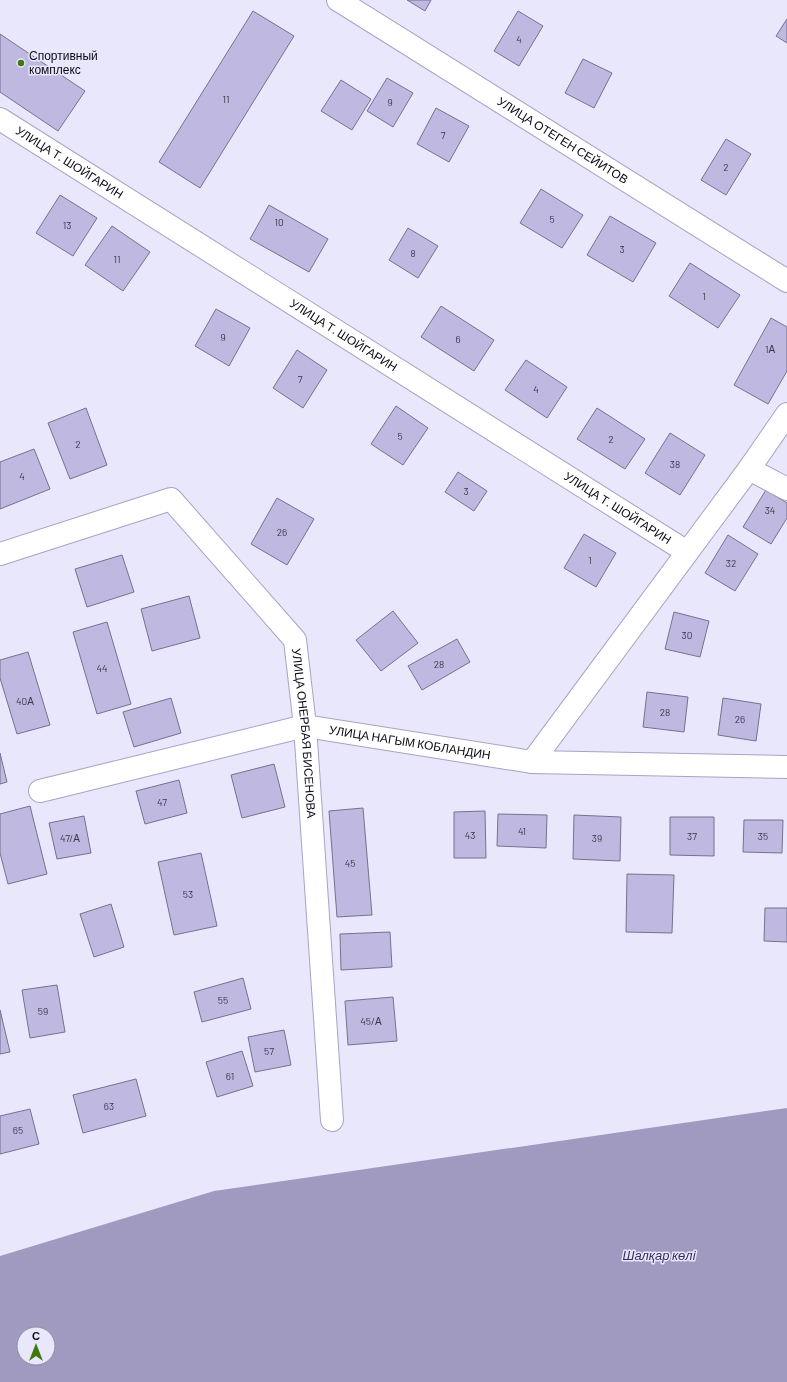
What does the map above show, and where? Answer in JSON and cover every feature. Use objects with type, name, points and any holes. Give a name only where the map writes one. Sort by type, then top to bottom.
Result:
[{"type":"street","name":"УЛИЦА ОТЕГЕН СЕЙИТОВ","points":[[338,0],[787,281]]},
{"type":"street","name":"УЛИЦА Т. ШОЙГАРИН","points":[[0,119],[687,552]]},
{"type":"street","points":[[532,762],[749,469],[787,414]]},
{"type":"street","points":[[749,469],[787,489]]},
{"type":"street","name":"УЛИЦА ОНЕРБАЯ БИСЕНОВА","points":[[0,554],[171,499],[295,640],[305,726],[332,1120]]},
{"type":"street","name":"УЛИЦА НАГЫМ КОБЛАНДИН","points":[[40,790],[305,726],[532,762],[787,767]]},
{"type":"water","name":"Шалқар көлі","points":[[787,1108],[787,1382],[0,1382],[0,1256],[214,1191]]},
{"type":"building","points":[[407,0],[431,0],[425,11]]},
{"type":"building","points":[[253,11],[294,36],[200,188],[159,162]]},
{"type":"building","points":[[518,11],[543,26],[519,66],[494,51]]},
{"type":"building","points":[[787,19],[787,43],[776,36]]},
{"type":"building","name":"Спортивный комплекс","points":[[0,34],[85,91],[58,131],[0,92]]},
{"type":"building","points":[[583,59],[612,73],[594,108],[565,93]]},
{"type":"building","points":[[387,78],[413,93],[393,127],[367,111]]},
{"type":"building","points":[[341,80],[371,99],[352,130],[321,111]]},
{"type":"building","points":[[436,108],[469,126],[449,162],[417,144]]},
{"type":"building","points":[[726,139],[751,154],[726,195],[701,180]]},
{"type":"building","points":[[541,189],[583,215],[562,248],[520,223]]},
{"type":"building","points":[[60,195],[97,218],[73,256],[36,233]]},
{"type":"building","points":[[269,205],[328,239],[309,272],[250,239]]},
{"type":"building","points":[[610,216],[656,243],[633,282],[587,255]]},
{"type":"building","points":[[112,226],[150,252],[123,291],[85,265]]},
{"type":"building","points":[[408,228],[438,246],[418,278],[389,260]]},
{"type":"building","points":[[690,263],[740,295],[718,328],[669,296]]},
{"type":"building","points":[[441,306],[494,340],[474,371],[421,337]]},
{"type":"building","points":[[216,309],[250,328],[229,366],[195,346]]},
{"type":"building","points":[[771,318],[787,327],[787,371],[768,404],[734,385]]},
{"type":"building","points":[[297,350],[327,370],[303,408],[273,388]]},
{"type":"building","points":[[526,360],[567,387],[547,418],[505,390]]},
{"type":"building","points":[[396,406],[428,428],[403,465],[371,444]]},
{"type":"building","points":[[86,408],[107,465],[70,479],[48,423]]},
{"type":"building","points":[[597,408],[645,439],[625,469],[577,439]]},
{"type":"building","points":[[670,433],[705,455],[680,495],[645,473]]},
{"type":"building","points":[[34,449],[50,489],[0,509],[0,462]]},
{"type":"building","points":[[458,472],[487,491],[474,511],[445,492]]},
{"type":"building","points":[[766,490],[787,503],[787,518],[771,544],[743,527]]},
{"type":"building","points":[[277,498],[314,519],[287,565],[251,544]]},
{"type":"building","points":[[584,534],[616,553],[596,587],[564,568]]},
{"type":"building","points":[[728,535],[758,554],[735,591],[705,573]]},
{"type":"building","points":[[122,555],[134,592],[87,607],[75,569]]},
{"type":"building","points":[[189,596],[200,638],[152,651],[141,609]]},
{"type":"building","points":[[393,611],[418,643],[381,671],[356,640]]},
{"type":"building","points":[[674,612],[709,621],[700,657],[665,649]]},
{"type":"building","points":[[107,622],[131,704],[97,714],[73,632]]},
{"type":"building","points":[[457,639],[470,662],[422,690],[408,666]]},
{"type":"building","points":[[28,652],[50,725],[17,734],[0,678],[0,660]]},
{"type":"building","points":[[647,692],[688,697],[684,732],[643,727]]},
{"type":"building","points":[[171,698],[181,733],[134,747],[123,712]]},
{"type":"building","points":[[723,698],[761,704],[756,741],[718,735]]},
{"type":"building","points":[[0,753],[7,782],[0,784]]},
{"type":"building","points":[[274,764],[285,807],[242,818],[231,775]]},
{"type":"building","points":[[179,780],[187,813],[145,824],[136,791]]},
{"type":"building","points":[[30,806],[47,874],[8,884],[0,853],[0,814]]},
{"type":"building","points":[[363,808],[372,915],[337,917],[329,811]]},
{"type":"building","points":[[485,811],[486,858],[454,858],[454,812]]},
{"type":"building","points":[[498,814],[547,815],[546,848],[497,846]]},
{"type":"building","points":[[574,815],[621,817],[620,861],[573,859]]},
{"type":"building","points":[[84,816],[91,853],[57,859],[49,823]]},
{"type":"building","points":[[670,817],[714,817],[714,856],[670,855]]},
{"type":"building","points":[[744,820],[783,820],[782,853],[743,852]]},
{"type":"building","points":[[201,853],[217,926],[174,935],[158,862]]},
{"type":"building","points":[[627,874],[674,875],[672,933],[626,932]]},
{"type":"building","points":[[111,904],[124,947],[94,957],[80,914]]},
{"type":"building","points":[[765,908],[787,908],[787,942],[764,941]]},
{"type":"building","points":[[390,932],[392,967],[341,970],[340,934]]},
{"type":"building","points":[[243,978],[251,1009],[202,1022],[194,992]]},
{"type":"building","points":[[57,985],[65,1032],[30,1038],[22,990]]},
{"type":"building","points":[[393,997],[397,1041],[348,1045],[345,1001]]},
{"type":"building","points":[[0,1010],[10,1052],[0,1054]]},
{"type":"building","points":[[284,1030],[291,1065],[255,1072],[248,1037]]},
{"type":"building","points":[[242,1051],[253,1086],[217,1097],[206,1062]]},
{"type":"building","points":[[136,1079],[146,1116],[83,1133],[73,1095]]},
{"type":"building","points":[[30,1109],[39,1144],[0,1154],[0,1116]]},
{"type":"place","name":"Спортивный комплекс","points":[[21,63]]}]
